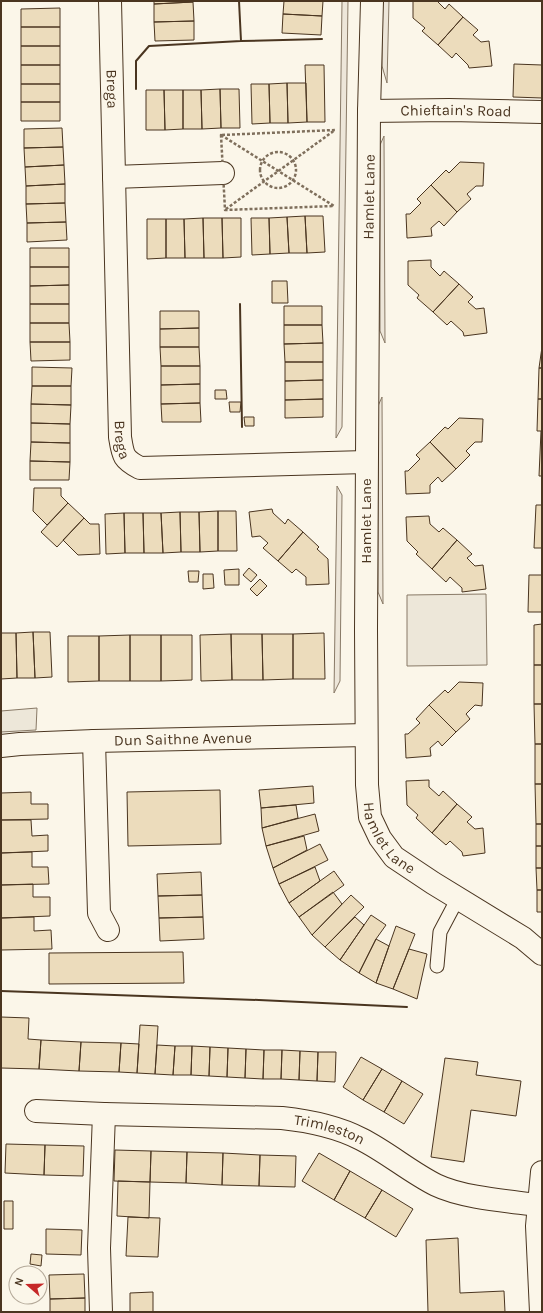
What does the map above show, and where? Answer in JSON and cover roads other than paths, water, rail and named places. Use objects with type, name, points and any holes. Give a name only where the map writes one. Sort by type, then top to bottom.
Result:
[{"type":"street","name":"Brega","points":[[110,1],[120,437],[122,451],[128,461],[140,468],[366,462]]},
{"type":"street","name":"Hamlet Lane","points":[[372,1],[369,111],[366,462],[366,735],[367,785],[370,817],[380,838],[394,857],[522,938],[542,954]]},
{"type":"street","name":"Chieftain's Road","points":[[369,111],[449,110],[542,112]]},
{"type":"street","points":[[114,177],[223,173]]},
{"type":"street","name":"Dun Saithne Avenue","points":[[1,746],[94,741],[366,735]]},
{"type":"street","points":[[94,741],[99,913],[108,930]]},
{"type":"street","name":"Trimleston","points":[[36,1110],[104,1114],[282,1118],[306,1120],[329,1126],[362,1139],[437,1186],[464,1194],[495,1200],[541,1187]]},
{"type":"street","points":[[101,1312],[99,1248],[104,1114]]},
{"type":"street","points":[[541,1187],[537,1226],[541,1312]]},
{"type":"lane","points":[[437,966],[440,932],[458,898]]}]
